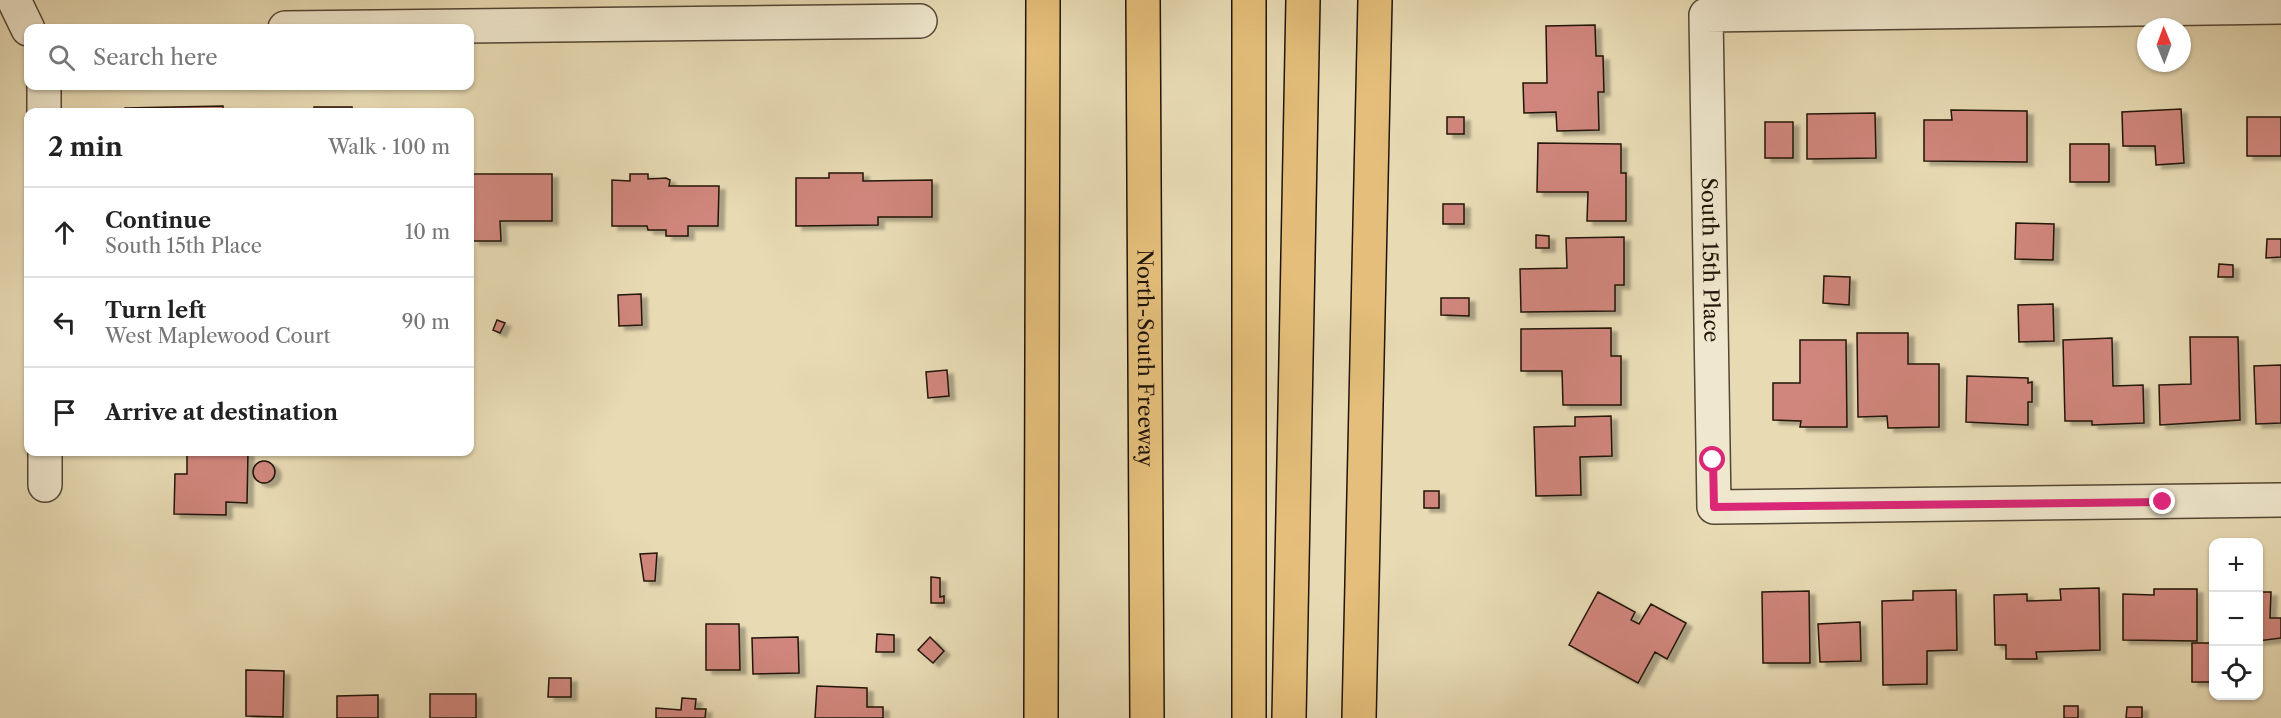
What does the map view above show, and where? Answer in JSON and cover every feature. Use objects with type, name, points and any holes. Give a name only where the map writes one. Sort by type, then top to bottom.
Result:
[{"type":"highway","points":[[1041,718],[1043,0]]},
{"type":"highway","name":"North-South Freeway","points":[[1143,0],[1147,718]]},
{"type":"highway","points":[[1249,0],[1249,718]]},
{"type":"highway","points":[[1289,718],[1303,0]]},
{"type":"highway","points":[[1359,718],[1375,0]]},
{"type":"street","points":[[14,0],[25,24]]},
{"type":"street","name":"South 15th Place","points":[[2281,7],[1706,15],[1714,507],[2281,500]]},
{"type":"street","points":[[474,26],[920,21]]},
{"type":"street","points":[[0,32],[24,30]]},
{"type":"street","points":[[44,90],[44,108]]},
{"type":"street","points":[[45,456],[45,485]]},
{"type":"building","points":[[1595,25],[1596,56],[1603,56],[1604,92],[1598,92],[1599,130],[1557,131],[1556,112],[1524,113],[1523,83],[1547,83],[1546,26]]},
{"type":"building","points":[[223,106],[223,108],[125,108]]},
{"type":"building","points":[[314,107],[352,107],[352,108]]},
{"type":"building","points":[[2181,109],[2184,163],[2156,165],[2155,146],[2123,146],[2122,112]]},
{"type":"building","points":[[1951,110],[2027,111],[2027,162],[1924,161],[1924,120],[1952,120]]},
{"type":"building","points":[[1875,113],[1876,158],[1807,159],[1807,114]]},
{"type":"building","points":[[1447,117],[1464,117],[1464,134],[1447,134]]},
{"type":"building","points":[[2247,117],[2281,117],[2281,156],[2247,156]]},
{"type":"building","points":[[1765,122],[1793,122],[1793,158],[1765,158]]},
{"type":"building","points":[[1538,143],[1621,144],[1621,173],[1626,173],[1626,221],[1587,221],[1588,192],[1537,192]]},
{"type":"building","points":[[2070,144],[2109,144],[2109,182],[2070,182]]},
{"type":"building","points":[[829,173],[863,173],[863,181],[932,180],[932,217],[878,217],[878,225],[796,226],[796,178],[829,178]]},
{"type":"building","points":[[474,174],[552,174],[552,221],[500,221],[501,241],[474,241]]},
{"type":"building","points":[[630,174],[648,174],[648,179],[666,178],[670,180],[669,186],[719,186],[718,226],[688,226],[688,236],[666,236],[666,230],[648,230],[647,226],[612,226],[612,180],[630,181]]},
{"type":"building","points":[[1443,204],[1464,204],[1464,224],[1443,224]]},
{"type":"building","points":[[2016,223],[2054,224],[2053,260],[2015,259]]},
{"type":"building","points":[[1536,235],[1549,236],[1549,248],[1536,248]]},
{"type":"building","points":[[1624,237],[1624,285],[1615,285],[1615,311],[1521,312],[1520,269],[1567,268],[1566,238]]},
{"type":"building","points":[[2267,239],[2281,239],[2281,257],[2266,258]]},
{"type":"building","points":[[2219,264],[2233,265],[2233,277],[2218,277]]},
{"type":"building","points":[[1824,276],[1850,277],[1849,305],[1823,303]]},
{"type":"building","points":[[641,294],[642,325],[619,326],[618,295]]},
{"type":"building","points":[[1441,298],[1469,298],[1469,316],[1441,315]]},
{"type":"building","points":[[2053,304],[2054,341],[2019,342],[2018,305]]},
{"type":"building","points":[[497,320],[505,323],[500,333],[493,330]]},
{"type":"building","points":[[1611,328],[1611,356],[1621,356],[1621,405],[1563,405],[1562,371],[1521,371],[1521,329]]},
{"type":"building","points":[[1857,333],[1908,333],[1908,364],[1939,364],[1939,427],[1888,428],[1887,416],[1858,417]]},
{"type":"building","points":[[2190,337],[2238,337],[2240,420],[2160,425],[2159,385],[2191,384]]},
{"type":"building","points":[[2112,338],[2113,386],[2143,385],[2144,423],[2092,425],[2092,421],[2065,421],[2063,340]]},
{"type":"building","points":[[1800,340],[1846,340],[1847,427],[1800,427],[1801,421],[1773,420],[1773,383],[1800,383]]},
{"type":"building","points":[[2281,365],[2281,423],[2256,424],[2254,366]]},
{"type":"building","points":[[947,370],[949,396],[928,398],[926,372]]},
{"type":"building","points":[[1967,376],[2028,378],[2028,383],[2032,382],[2032,402],[2028,402],[2028,425],[1966,422]]},
{"type":"building","points":[[1611,416],[1612,456],[1580,457],[1581,495],[1536,496],[1534,427],[1575,426],[1575,417]]},
{"type":"building","points":[[187,456],[248,456],[247,503],[226,502],[226,515],[174,514],[175,474],[187,474]]},
{"type":"building","points":[[264,461],[272,464],[275,472],[272,480],[264,483],[256,480],[253,472],[256,464]]},
{"type":"building","points":[[1424,491],[1439,491],[1439,508],[1424,508]]},
{"type":"building","points":[[657,553],[655,581],[644,581],[640,554]]},
{"type":"building","points":[[931,577],[940,578],[940,597],[944,596],[944,603],[931,603]]},
{"type":"building","points":[[2099,588],[2100,650],[2036,652],[2037,659],[2006,659],[2006,645],[1995,645],[1994,595],[2027,594],[2027,601],[2061,600],[2060,589]]},
{"type":"building","points":[[2154,589],[2197,589],[2197,641],[2123,640],[2123,594],[2154,595]]},
{"type":"building","points":[[1956,590],[1957,650],[1927,651],[1927,684],[1883,685],[1882,601],[1913,600],[1913,591]]},
{"type":"building","points":[[1809,591],[1810,663],[1763,663],[1762,592]]},
{"type":"building","points":[[1598,592],[1635,612],[1631,620],[1639,624],[1651,604],[1686,623],[1667,659],[1655,652],[1638,683],[1569,645]]},
{"type":"building","points":[[2263,592],[2271,592],[2270,618],[2281,618],[2281,638],[2263,640]]},
{"type":"building","points":[[1860,622],[1861,661],[1820,662],[1818,624]]},
{"type":"building","points":[[706,624],[739,624],[740,670],[706,670]]},
{"type":"building","points":[[877,634],[894,635],[894,652],[876,652]]},
{"type":"building","points":[[798,637],[799,673],[753,674],[752,638]]},
{"type":"building","points":[[930,637],[944,651],[933,663],[918,650]]},
{"type":"building","points":[[2192,643],[2209,643],[2209,682],[2192,682]]},
{"type":"building","points":[[246,670],[284,671],[283,717],[246,716]]},
{"type":"building","points":[[549,678],[571,678],[571,697],[548,697]]},
{"type":"building","points":[[817,686],[867,688],[867,707],[883,707],[883,718],[815,718]]},
{"type":"building","points":[[430,694],[476,694],[476,718],[430,718]]},
{"type":"building","points":[[378,695],[378,718],[337,718],[337,696]]},
{"type":"building","points":[[682,698],[696,699],[695,709],[706,709],[705,718],[656,718],[656,708],[681,710]]},
{"type":"building","points":[[2064,706],[2078,706],[2078,718],[2064,718]]},
{"type":"building","points":[[2127,707],[2142,707],[2142,718],[2126,718]]},
{"type":"route","points":[[1713,460],[1714,507],[2163,502]]}]
